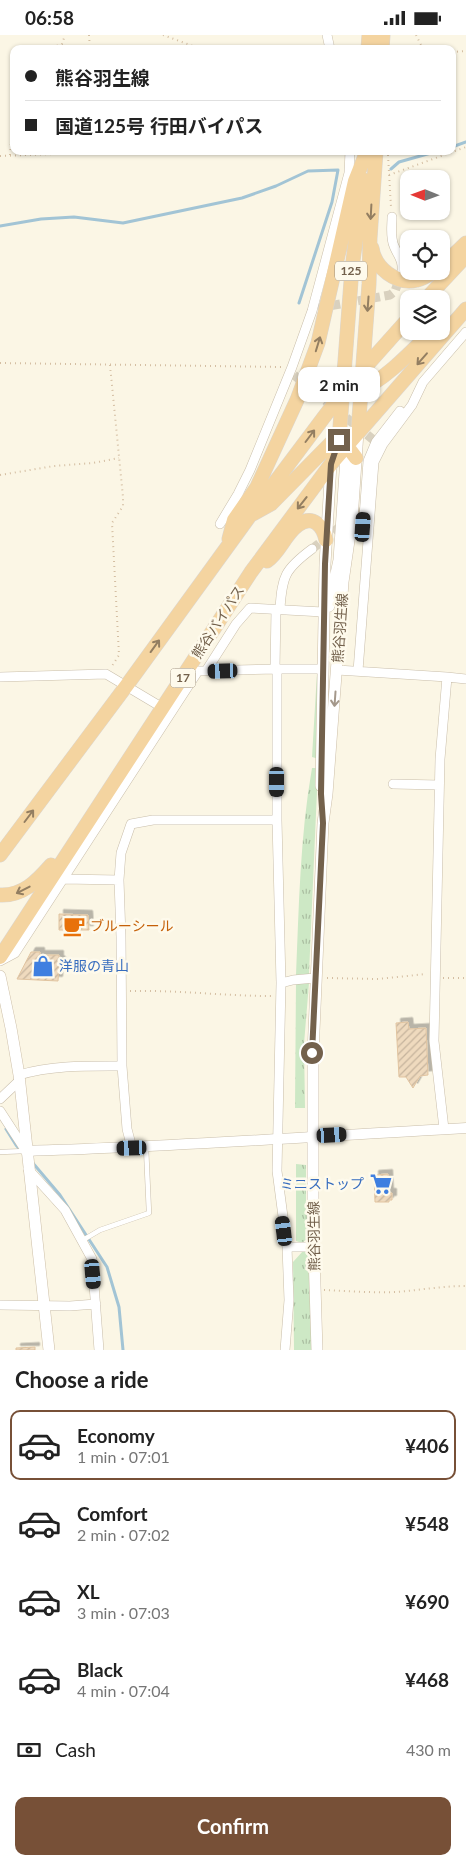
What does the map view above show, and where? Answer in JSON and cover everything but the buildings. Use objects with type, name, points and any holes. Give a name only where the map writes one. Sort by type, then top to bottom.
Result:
[{"type":"highway","points":[[227,547],[234,519],[257,487],[297,400],[318,343],[355,181],[366,155]]},
{"type":"highway","name":"125","points":[[331,464],[343,443],[343,392],[354,242],[367,155]]},
{"type":"highway","name":"125","points":[[358,432],[364,369],[376,155]]},
{"type":"highway","points":[[370,238],[377,263],[390,276],[400,279]]},
{"type":"highway","points":[[450,258],[466,243]]},
{"type":"highway","points":[[434,290],[466,256]]},
{"type":"highway","points":[[403,280],[417,280]]},
{"type":"highway","points":[[450,316],[466,304]]},
{"type":"highway","points":[[249,517],[271,504],[331,443],[343,443],[358,432],[466,309]]},
{"type":"highway","points":[[0,855],[343,392],[400,328]]},
{"type":"highway","points":[[343,392],[362,390],[405,358],[423,340]]},
{"type":"highway","points":[[343,443],[356,459]]},
{"type":"highway","name":"熊谷バイパス","points":[[0,959],[251,572],[331,464]]},
{"type":"highway","points":[[251,572],[274,557],[297,525],[304,522],[311,520],[320,524],[326,540]]},
{"type":"highway","points":[[0,895],[14,894],[31,886],[82,831]]},
{"type":"main road","name":"熊谷羽生線","points":[[317,1350],[314,1291],[312,1053],[315,978],[323,823],[328,794],[343,582],[352,520],[358,432]]},
{"type":"main road","points":[[323,632],[338,560],[343,443]]},
{"type":"main road","name":"熊谷羽生線","points":[[323,823],[321,794],[323,612],[331,464]]},
{"type":"main road","points":[[0,976],[19,1078],[48,1350]]},
{"type":"street","points":[[220,524],[238,495],[292,367],[329,252],[349,173],[350,155]]},
{"type":"street","points":[[264,437],[272,433],[318,308],[332,259],[345,185]]},
{"type":"street","points":[[392,217],[392,239],[394,247],[400,256]]},
{"type":"street","points":[[358,671],[363,613],[359,586],[368,461],[376,443],[466,332]]},
{"type":"street","points":[[285,1350],[289,1300],[287,1247],[277,1171],[281,996],[277,820],[276,669],[278,609],[286,574],[296,561],[312,549]]},
{"type":"street","points":[[206,671],[236,624],[250,608],[323,612]]},
{"type":"street","points":[[0,959],[15,953],[198,671],[322,669]]},
{"type":"street","points":[[337,670],[466,679]]},
{"type":"street","points":[[0,677],[106,674],[163,708]]},
{"type":"street","points":[[444,1129],[434,1041],[439,785],[447,677]]},
{"type":"street","points":[[393,784],[439,785]]},
{"type":"street","points":[[132,1148],[127,1129],[122,1066],[119,880],[121,853],[131,824],[153,820],[277,820]]},
{"type":"street","points":[[63,879],[119,880]]},
{"type":"street","points":[[281,983],[293,979],[315,978]]},
{"type":"street","points":[[0,1099],[19,1078],[34,1070],[62,1066],[122,1066]]},
{"type":"street","points":[[0,1111],[26,1151],[132,1148],[466,1127]]},
{"type":"street","points":[[28,1169],[65,1210],[84,1240],[92,1259],[99,1350]]},
{"type":"street","points":[[287,1247],[314,1247]]},
{"type":"street","points":[[0,1305],[96,1304]]},
{"type":"lane","points":[[84,1240],[100,1231],[149,1213],[146,1147]]},
{"type":"lane","points":[[0,1152],[26,1151]]},
{"type":"path","points":[[59,45],[62,44],[65,35]]},
{"type":"path","points":[[163,35],[190,45]]},
{"type":"path","points":[[0,156],[10,155]]},
{"type":"path","points":[[388,155],[392,217]]},
{"type":"path","points":[[389,175],[444,155]]},
{"type":"path","points":[[0,363],[292,367]]},
{"type":"path","points":[[106,674],[119,655],[112,523],[123,506],[110,365]]},
{"type":"path","points":[[0,475],[119,458]]},
{"type":"path","points":[[315,978],[378,979],[436,975],[466,978]]},
{"type":"path","points":[[122,991],[281,996]]},
{"type":"path","points":[[314,1291],[394,1292],[427,1290],[447,1286],[466,1286]]},
{"type":"green space","points":[[317,673],[319,674],[319,759],[312,757]]},
{"type":"green space","points":[[312,768],[318,768],[309,974],[296,975],[302,845]]},
{"type":"green space","points":[[308,981],[304,1044],[305,1108],[295,1108],[296,982]]},
{"type":"green space","points":[[296,1164],[306,1165],[308,1238],[302,1243],[296,1241]]},
{"type":"green space","points":[[303,1251],[308,1253],[311,1285],[311,1350],[294,1350],[293,1262]]},
{"type":"waterway","points":[[456,146],[466,142]]},
{"type":"waterway","points":[[391,169],[399,162],[424,155]]},
{"type":"waterway","points":[[0,226],[41,219],[74,217],[123,223],[242,198],[276,186],[308,171],[338,170],[332,202],[299,303]]},
{"type":"waterway","points":[[6,1129],[22,1152]]},
{"type":"waterway","points":[[32,1162],[60,1195],[107,1267],[119,1307],[123,1350]]},
{"type":"tunnel","points":[[318,308],[390,295],[395,291],[400,277]]},
{"type":"tunnel","points":[[294,375],[376,442]]},
{"type":"tunnel","points":[[312,549],[365,507]]},
{"type":"place","name":"ブルーシール","points":[[74,926]]},
{"type":"place","name":"洋服の青山","points":[[43,966]]},
{"type":"place","name":"ミニストップ","points":[[381,1184]]},
{"type":"route","points":[[312,1053],[323,823],[321,794],[325,564],[331,464],[339,440]]}]
